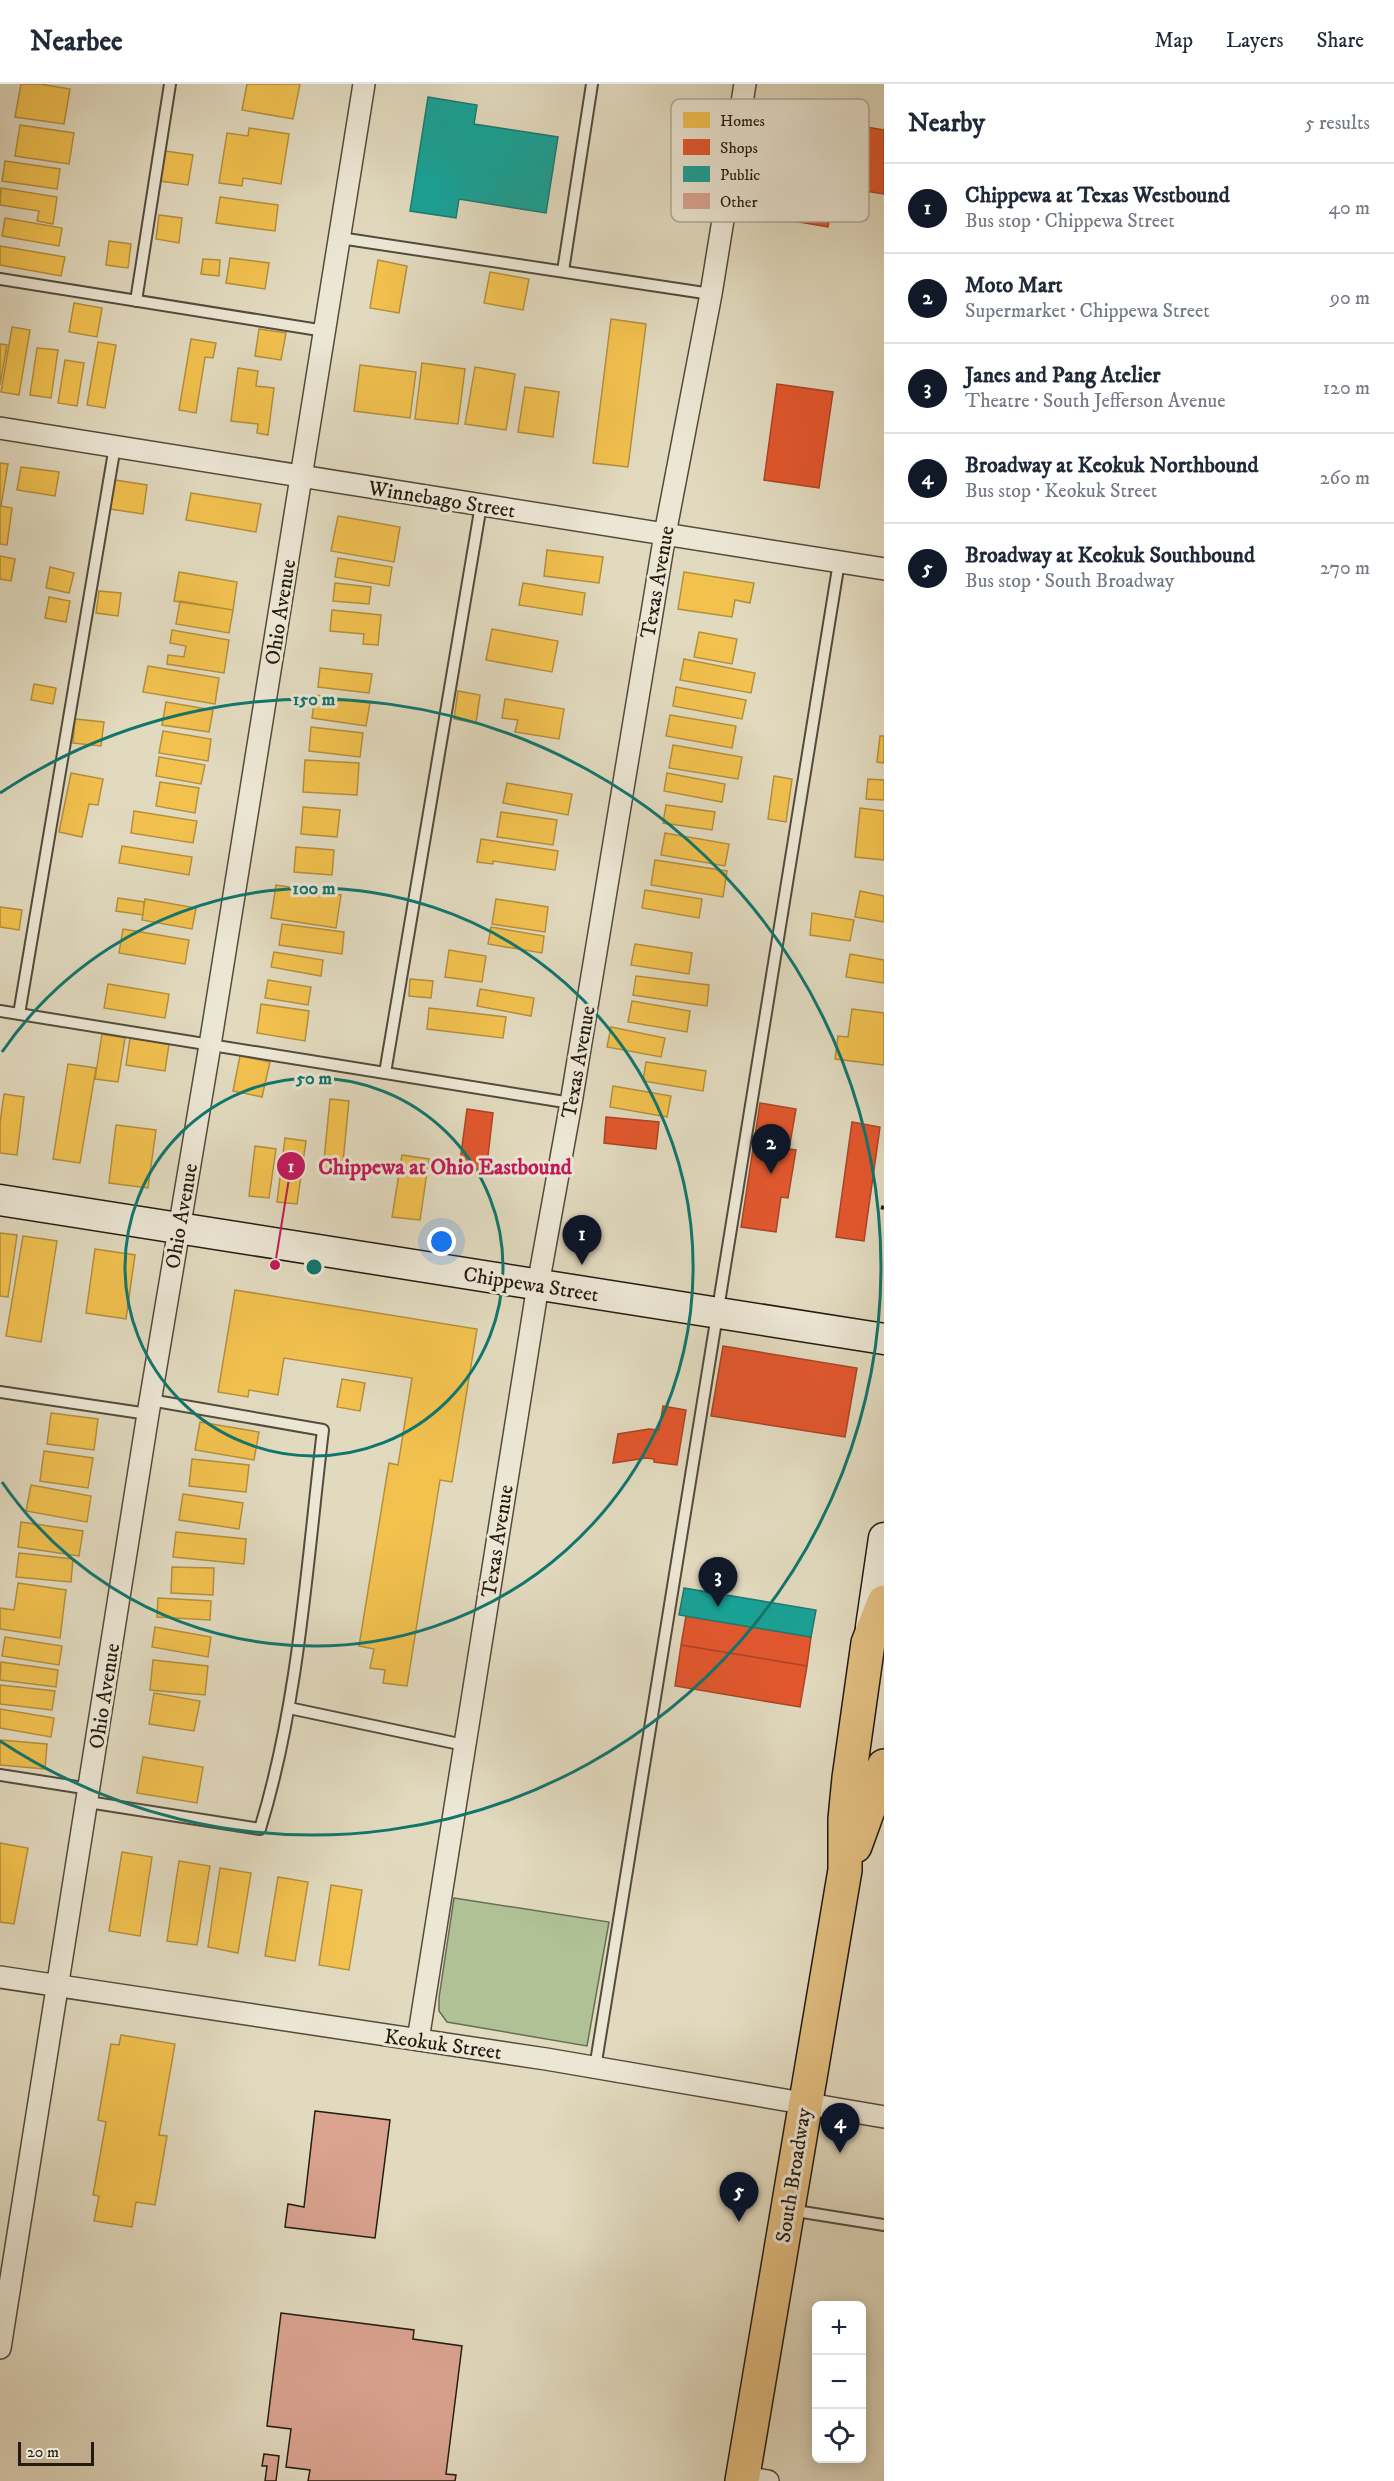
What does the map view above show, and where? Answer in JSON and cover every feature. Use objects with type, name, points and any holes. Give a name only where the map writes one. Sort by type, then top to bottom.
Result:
[{"type":"main road","name":"Chippewa Street","points":[[0,1200],[884,1339]]},
{"type":"main road","points":[[868,1643],[884,1538]]},
{"type":"main road","name":"South Broadway","points":[[846,1870],[848,1789],[868,1643],[884,1602]]},
{"type":"main road","name":"South Broadway","points":[[751,2480],[787,2210],[846,1870],[884,1766]]},
{"type":"street","name":"Ohio Avenue","points":[[0,2348],[149,1407],[210,1045],[364,84]]},
{"type":"street","name":"Texas Avenue","points":[[742,99],[744,84]]},
{"type":"street","name":"Texas Avenue","points":[[418,2040],[538,1285],[571,1103],[665,534],[711,294],[722,222]]},
{"type":"street","name":"Winnebago Street","points":[[0,428],[884,569]]},
{"type":"street","name":"Keokuk Street","points":[[0,1977],[595,2068],[884,2117]]},
{"type":"lane","points":[[136,301],[170,84]]},
{"type":"lane","points":[[563,271],[592,84]]},
{"type":"lane","points":[[340,238],[711,294]]},
{"type":"lane","points":[[0,279],[325,331]]},
{"type":"lane","points":[[19,1014],[115,446]]},
{"type":"lane","points":[[385,1073],[481,505]]},
{"type":"lane","points":[[595,2068],[838,562]]},
{"type":"lane","points":[[0,1011],[571,1103]]},
{"type":"lane","points":[[0,1392],[149,1407],[323,1430],[289,1708],[260,1829],[0,1775]]},
{"type":"lane","points":[[289,1708],[464,1745]]},
{"type":"lane","points":[[787,2210],[884,2225]]},
{"type":"green space","points":[[454,1898],[609,1922],[587,2046],[447,2022],[439,2011],[439,1998]]},
{"type":"building: Homes","points":[[21,84],[40,84],[70,89],[64,124],[15,117]]},
{"type":"building: Homes","points":[[247,84],[300,84],[293,119],[242,110]]},
{"type":"building: Homes","points":[[20,125],[74,133],[69,164],[15,156]]},
{"type":"building: Homes","points":[[249,128],[289,134],[281,184],[243,178],[242,186],[219,183],[227,133],[248,136]]},
{"type":"building: Homes","points":[[165,151],[193,155],[188,185],[160,181]]},
{"type":"building: Homes","points":[[5,161],[60,169],[57,189],[2,181]]},
{"type":"building: Homes","points":[[1,188],[57,197],[53,224],[37,221],[39,211],[0,205]]},
{"type":"building: Homes","points":[[220,197],[278,205],[275,231],[216,223]]},
{"type":"building: Homes","points":[[159,215],[182,218],[179,243],[156,239]]},
{"type":"building: Homes","points":[[5,218],[62,228],[59,246],[2,236]]},
{"type":"building: Homes","points":[[109,241],[131,244],[128,268],[106,265]]},
{"type":"building: Homes","points":[[0,246],[65,257],[61,276],[0,265]]},
{"type":"building: Homes","points":[[230,258],[269,263],[265,289],[226,283]]},
{"type":"building: Homes","points":[[203,259],[220,260],[219,276],[201,274]]},
{"type":"building: Homes","points":[[378,260],[407,266],[399,313],[370,308]]},
{"type":"building: Homes","points":[[490,272],[529,279],[523,310],[484,303]]},
{"type":"building: Homes","points":[[74,303],[102,308],[97,337],[69,332]]},
{"type":"building: Homes","points":[[611,319],[646,324],[628,467],[593,463]]},
{"type":"building: Homes","points":[[12,327],[30,330],[19,395],[1,392]]},
{"type":"building: Homes","points":[[259,329],[286,333],[281,360],[255,356]]},
{"type":"building: Homes","points":[[191,339],[216,343],[213,358],[205,357],[196,413],[179,410]]},
{"type":"building: Homes","points":[[98,342],[116,345],[105,408],[87,405]]},
{"type":"building: Homes","points":[[0,344],[7,345],[0,385]]},
{"type":"building: Homes","points":[[37,348],[58,350],[51,398],[30,395]]},
{"type":"building: Homes","points":[[65,360],[84,363],[77,406],[58,403]]},
{"type":"building: Homes","points":[[422,363],[465,369],[458,424],[415,419]]},
{"type":"building: Homes","points":[[360,365],[416,372],[410,418],[354,411]]},
{"type":"building: Homes","points":[[475,367],[515,374],[506,430],[465,424]]},
{"type":"building: Homes","points":[[238,368],[258,371],[256,386],[274,388],[268,435],[257,433],[258,424],[231,421]]},
{"type":"building: Homes","points":[[525,387],[559,392],[553,437],[518,432]]},
{"type":"building: Homes","points":[[0,463],[8,464],[1,506],[12,508],[7,545],[0,544]]},
{"type":"building: Homes","points":[[21,467],[59,472],[55,496],[17,490]]},
{"type":"building: Homes","points":[[115,480],[147,485],[143,514],[110,509]]},
{"type":"building: Homes","points":[[191,493],[261,504],[256,532],[186,520]]},
{"type":"building: Homes","points":[[338,516],[400,527],[394,562],[331,551]]},
{"type":"building: Homes","points":[[547,550],[603,557],[599,583],[544,576]]},
{"type":"building: Homes","points":[[0,556],[15,559],[11,581],[0,579]]},
{"type":"building: Homes","points":[[338,558],[392,567],[389,586],[335,577]]},
{"type":"building: Homes","points":[[50,567],[74,573],[69,593],[46,588]]},
{"type":"building: Homes","points":[[179,572],[237,582],[233,610],[174,601]]},
{"type":"building: Homes","points":[[684,572],[754,583],[750,603],[735,600],[732,617],[678,609]]},
{"type":"building: Homes","points":[[335,583],[371,587],[369,604],[333,601]]},
{"type":"building: Homes","points":[[523,583],[585,593],[582,615],[519,605]]},
{"type":"building: Homes","points":[[99,591],[121,593],[118,616],[96,613]]},
{"type":"building: Homes","points":[[49,597],[70,601],[66,622],[45,618]]},
{"type":"building: Homes","points":[[180,601],[233,610],[229,633],[176,624]]},
{"type":"building: Homes","points":[[332,610],[381,615],[378,645],[363,644],[364,634],[330,631]]},
{"type":"building: Homes","points":[[492,629],[558,641],[552,672],[486,660]]},
{"type":"building: Homes","points":[[172,630],[229,640],[224,673],[167,664],[168,655],[184,657],[186,646],[170,643]]},
{"type":"building: Homes","points":[[699,632],[737,639],[732,664],[694,657]]},
{"type":"building: Homes","points":[[684,659],[755,673],[751,693],[680,680]]},
{"type":"building: Homes","points":[[148,666],[219,678],[215,704],[143,692]]},
{"type":"building: Homes","points":[[320,668],[372,674],[369,693],[318,687]]},
{"type":"building: Homes","points":[[34,684],[56,688],[53,704],[31,700]]},
{"type":"building: Homes","points":[[676,687],[746,700],[742,719],[673,706]]},
{"type":"building: Homes","points":[[458,691],[480,695],[476,723],[454,719]]},
{"type":"building: Homes","points":[[315,695],[370,703],[366,726],[312,718]]},
{"type":"building: Homes","points":[[505,699],[564,709],[559,739],[515,732],[518,720],[502,718]]},
{"type":"building: Homes","points":[[166,702],[213,710],[209,732],[162,725]]},
{"type":"building: Homes","points":[[670,715],[736,726],[732,748],[666,736]]},
{"type":"building: Homes","points":[[75,719],[104,722],[101,746],[73,743]]},
{"type":"building: Homes","points":[[311,727],[363,733],[360,757],[309,751]]},
{"type":"building: Homes","points":[[163,731],[211,739],[208,761],[159,753]]},
{"type":"building: Homes","points":[[880,736],[884,736],[884,763],[877,762]]},
{"type":"building: Homes","points":[[673,745],[742,757],[738,779],[669,768]]},
{"type":"building: Homes","points":[[159,757],[205,765],[201,784],[156,776]]},
{"type":"building: Homes","points":[[305,760],[359,763],[357,795],[303,792]]},
{"type":"building: Homes","points":[[71,773],[103,779],[98,805],[89,804],[82,837],[59,832]]},
{"type":"building: Homes","points":[[667,773],[725,784],[722,802],[664,791]]},
{"type":"building: Homes","points":[[774,776],[792,779],[786,822],[768,819]]},
{"type":"building: Homes","points":[[868,779],[884,780],[884,800],[866,799]]},
{"type":"building: Homes","points":[[160,782],[199,788],[195,813],[156,806]]},
{"type":"building: Homes","points":[[507,783],[572,794],[568,815],[503,803]]},
{"type":"building: Homes","points":[[666,805],[715,812],[712,830],[663,823]]},
{"type":"building: Homes","points":[[303,807],[340,810],[337,837],[301,834]]},
{"type":"building: Homes","points":[[860,808],[884,811],[884,860],[855,857]]},
{"type":"building: Homes","points":[[134,811],[197,821],[193,843],[131,833]]},
{"type":"building: Homes","points":[[501,812],[557,820],[553,845],[497,837]]},
{"type":"building: Homes","points":[[665,833],[729,844],[725,866],[661,855]]},
{"type":"building: Homes","points":[[481,839],[558,851],[555,870],[493,861],[493,864],[477,862]]},
{"type":"building: Homes","points":[[122,846],[192,857],[189,875],[119,863]]},
{"type":"building: Homes","points":[[296,847],[334,850],[332,875],[294,872]]},
{"type":"building: Homes","points":[[655,860],[727,871],[723,897],[651,885]]},
{"type":"building: Homes","points":[[276,885],[341,895],[336,928],[271,918]]},
{"type":"building: Homes","points":[[645,890],[702,899],[699,918],[642,908]]},
{"type":"building: Homes","points":[[860,891],[884,896],[884,922],[855,917]]},
{"type":"building: Homes","points":[[118,898],[144,902],[143,915],[116,911]]},
{"type":"building: Homes","points":[[145,899],[196,908],[192,929],[142,920]]},
{"type":"building: Homes","points":[[496,899],[548,907],[545,932],[492,924]]},
{"type":"building: Homes","points":[[0,907],[22,910],[19,930],[0,927]]},
{"type":"building: Homes","points":[[812,913],[854,920],[850,941],[810,935]]},
{"type":"building: Homes","points":[[282,924],[344,932],[342,954],[279,945]]},
{"type":"building: Homes","points":[[491,927],[544,936],[542,953],[488,944]]},
{"type":"building: Homes","points":[[123,929],[189,940],[185,964],[119,953]]},
{"type":"building: Homes","points":[[635,944],[692,953],[689,974],[631,965]]},
{"type":"building: Homes","points":[[449,950],[486,956],[482,982],[445,977]]},
{"type":"building: Homes","points":[[274,952],[323,960],[321,976],[271,967]]},
{"type":"building: Homes","points":[[850,954],[884,960],[884,983],[846,977]]},
{"type":"building: Homes","points":[[636,976],[709,985],[707,1006],[633,995]]},
{"type":"building: Homes","points":[[410,979],[433,981],[431,998],[409,996]]},
{"type":"building: Homes","points":[[268,980],[311,987],[308,1005],[265,998]]},
{"type":"building: Homes","points":[[108,984],[169,994],[165,1018],[104,1008]]},
{"type":"building: Homes","points":[[480,989],[534,998],[531,1016],[477,1006]]},
{"type":"building: Homes","points":[[632,1001],[690,1011],[687,1032],[628,1022]]},
{"type":"building: Homes","points":[[261,1004],[309,1011],[305,1041],[257,1033]]},
{"type":"building: Homes","points":[[429,1008],[506,1017],[503,1038],[427,1029]]},
{"type":"building: Homes","points":[[852,1009],[884,1013],[884,1065],[835,1059],[838,1036],[848,1037]]},
{"type":"building: Homes","points":[[611,1027],[665,1038],[661,1057],[607,1047]]},
{"type":"building: Homes","points":[[102,1034],[125,1038],[118,1082],[95,1079]]},
{"type":"building: Homes","points":[[130,1038],[169,1044],[165,1071],[126,1065]]},
{"type":"building: Homes","points":[[240,1056],[270,1062],[262,1097],[233,1091]]},
{"type":"building: Homes","points":[[646,1062],[706,1071],[703,1091],[643,1081]]},
{"type":"building: Homes","points":[[68,1064],[96,1068],[80,1163],[53,1159]]},
{"type":"building: Homes","points":[[613,1086],[671,1096],[667,1117],[610,1107]]},
{"type":"building: Homes","points":[[4,1094],[24,1097],[17,1155],[0,1153],[0,1123]]},
{"type":"building: Homes","points":[[330,1099],[349,1101],[342,1172],[323,1170]]},
{"type":"building: Homes","points":[[116,1125],[156,1130],[148,1188],[109,1183]]},
{"type":"building: Homes","points":[[285,1138],[306,1141],[297,1204],[277,1202]]},
{"type":"building: Homes","points":[[255,1146],[276,1149],[269,1198],[249,1196]]},
{"type":"building: Homes","points":[[402,1155],[429,1159],[420,1220],[392,1217]]},
{"type":"building: Homes","points":[[0,1233],[17,1235],[8,1297],[0,1296]]},
{"type":"building: Homes","points":[[23,1236],[57,1241],[41,1342],[6,1336]]},
{"type":"building: Homes","points":[[95,1249],[135,1255],[126,1319],[86,1313]]},
{"type":"building: Homes","points":[[235,1290],[477,1329],[452,1482],[440,1480],[407,1686],[383,1683],[385,1670],[370,1668],[374,1649],[359,1646],[389,1463],[398,1465],[412,1378],[284,1358],[278,1395],[249,1390],[248,1397],[218,1392]]},
{"type":"building: Homes","points":[[342,1379],[365,1383],[360,1411],[337,1407]]},
{"type":"building: Homes","points":[[51,1413],[98,1419],[94,1450],[47,1444]]},
{"type":"building: Homes","points":[[200,1422],[259,1432],[254,1460],[195,1450]]},
{"type":"building: Homes","points":[[44,1451],[93,1458],[88,1488],[40,1481]]},
{"type":"building: Homes","points":[[192,1459],[249,1465],[246,1492],[189,1486]]},
{"type":"building: Homes","points":[[31,1485],[91,1496],[87,1522],[26,1511]]},
{"type":"building: Homes","points":[[183,1494],[243,1503],[239,1529],[179,1520]]},
{"type":"building: Homes","points":[[21,1522],[83,1531],[79,1556],[18,1547]]},
{"type":"building: Homes","points":[[176,1532],[246,1539],[244,1564],[173,1557]]},
{"type":"building: Homes","points":[[19,1553],[73,1559],[71,1582],[16,1577]]},
{"type":"building: Homes","points":[[172,1567],[214,1568],[213,1595],[171,1593]]},
{"type":"building: Homes","points":[[18,1583],[66,1590],[60,1638],[0,1629],[0,1608],[14,1610]]},
{"type":"building: Homes","points":[[158,1598],[211,1601],[210,1620],[157,1617]]},
{"type":"building: Homes","points":[[155,1627],[211,1637],[208,1657],[152,1647]]},
{"type":"building: Homes","points":[[5,1637],[62,1646],[59,1665],[2,1656]]},
{"type":"building: Homes","points":[[153,1660],[208,1666],[205,1695],[150,1690]]},
{"type":"building: Homes","points":[[1,1662],[58,1670],[56,1687],[0,1680]]},
{"type":"building: Homes","points":[[0,1685],[55,1691],[52,1710],[0,1704]]},
{"type":"building: Homes","points":[[154,1693],[200,1701],[194,1731],[149,1724]]},
{"type":"building: Homes","points":[[0,1709],[54,1718],[51,1737],[0,1728]]},
{"type":"building: Homes","points":[[0,1740],[47,1744],[45,1769],[0,1765]]},
{"type":"building: Homes","points":[[143,1757],[203,1767],[197,1803],[137,1793]]},
{"type":"building: Homes","points":[[0,1843],[28,1848],[14,1924],[0,1922]]},
{"type":"building: Homes","points":[[122,1852],[152,1857],[140,1936],[109,1931]]},
{"type":"building: Homes","points":[[179,1861],[210,1866],[197,1945],[167,1941]]},
{"type":"building: Homes","points":[[220,1868],[251,1873],[238,1953],[208,1947]]},
{"type":"building: Homes","points":[[278,1877],[308,1882],[295,1961],[265,1956]]},
{"type":"building: Homes","points":[[331,1885],[362,1890],[349,1970],[319,1965]]},
{"type":"building: Homes","points":[[121,2035],[175,2044],[159,2135],[167,2136],[155,2205],[136,2202],[132,2227],[94,2221],[99,2196],[93,2195],[106,2122],[98,2120],[111,2044],[119,2045]]},
{"type":"building: Shops","points":[[869,127],[884,130],[884,194],[869,192]]},
{"type":"building: Shops","points":[[798,222],[829,222],[828,227]]},
{"type":"building: Shops","points":[[777,384],[833,392],[819,488],[764,480]]},
{"type":"building: Shops","points":[[760,1103],[796,1109],[789,1149],[796,1150],[788,1198],[781,1197],[776,1232],[741,1227]]},
{"type":"building: Shops","points":[[467,1109],[493,1113],[486,1173],[459,1169]]},
{"type":"building: Shops","points":[[606,1117],[659,1122],[656,1149],[604,1143]]},
{"type":"building: Shops","points":[[852,1122],[880,1127],[864,1241],[836,1237]]},
{"type":"building: Shops","points":[[723,1346],[857,1368],[845,1437],[711,1416]]},
{"type":"building: Shops","points":[[663,1406],[686,1410],[677,1465],[654,1462],[654,1459],[646,1458],[613,1463],[618,1434],[649,1429],[659,1430]]},
{"type":"building: Shops","points":[[686,1616],[811,1637],[807,1666],[681,1645]]},
{"type":"building: Shops","points":[[681,1645],[807,1666],[800,1707],[675,1686]]},
{"type":"building: Public","points":[[428,97],[477,105],[474,124],[558,137],[546,213],[459,199],[456,218],[410,211]]},
{"type":"building: Public","points":[[684,1588],[816,1610],[811,1637],[679,1615]]},
{"type":"building: Other","points":[[315,2111],[390,2120],[375,2238],[285,2227],[288,2204],[304,2207]]},
{"type":"building: Other","points":[[281,2313],[414,2330],[413,2339],[462,2346],[446,2474],[456,2475],[455,2481],[308,2481],[310,2470],[286,2467],[291,2429],[267,2426]]},
{"type":"building: Other","points":[[264,2454],[279,2456],[276,2481],[265,2481],[267,2466],[262,2466]]},
{"type":"place","name":"Moto Mart","points":[[771,1174]]},
{"type":"place","name":"Chippewa at Ohio Eastbound","points":[[275,1265]]},
{"type":"place","name":"Chippewa at Texas Westbound","points":[[582,1265]]},
{"type":"place","name":"Janes and Pang Atelier","points":[[718,1607]]},
{"type":"place","name":"Broadway at Keokuk Northbound","points":[[840,2153]]},
{"type":"place","name":"Broadway at Keokuk Southbound","points":[[739,2222]]}]
